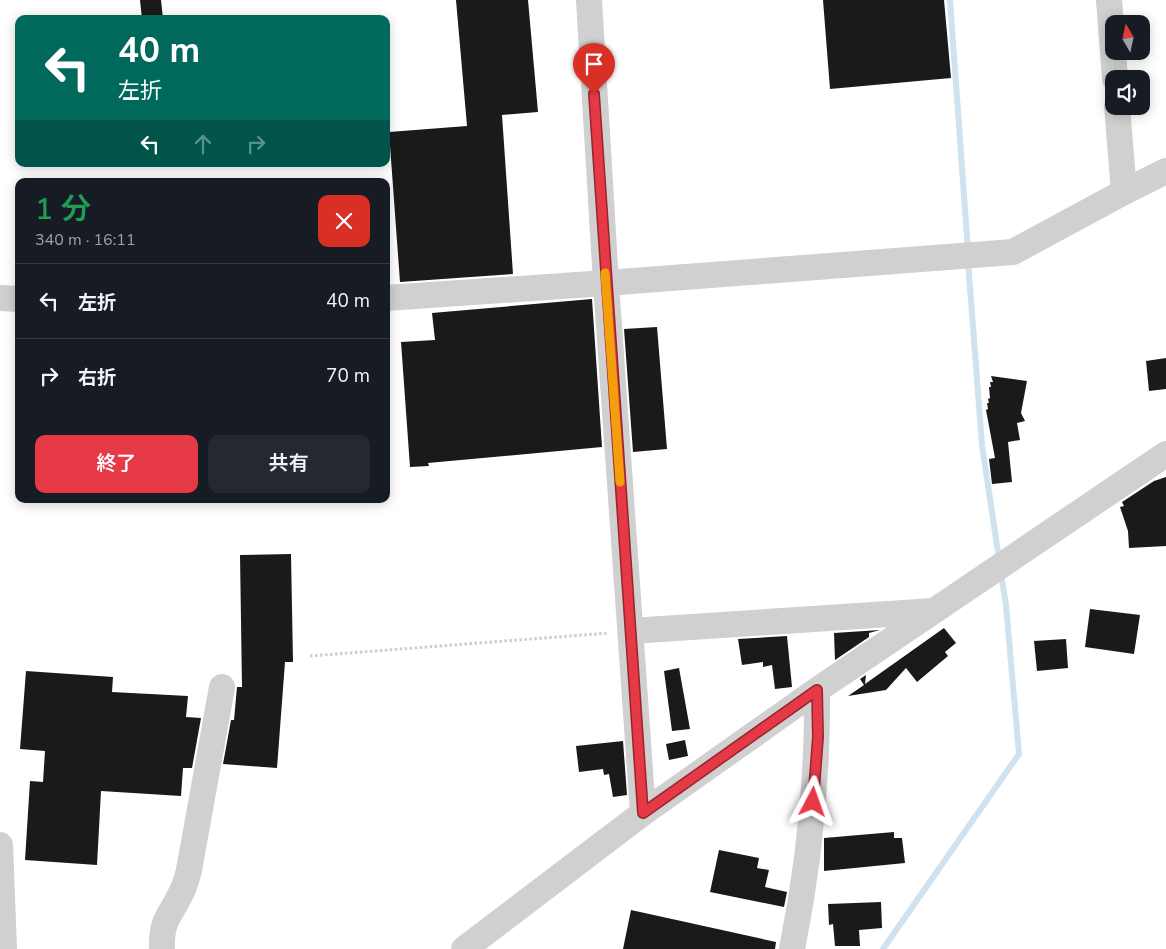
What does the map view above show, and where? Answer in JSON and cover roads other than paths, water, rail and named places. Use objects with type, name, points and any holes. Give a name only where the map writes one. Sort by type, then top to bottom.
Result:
[{"type":"street","points":[[589,0],[606,283],[643,813]]},
{"type":"street","points":[[1109,0],[1114,70]]},
{"type":"street","points":[[1118,115],[1124,192]]},
{"type":"street","points":[[390,298],[1013,252],[1166,171]]},
{"type":"street","points":[[0,298],[15,299]]},
{"type":"street","points":[[464,949],[643,813],[817,690],[1166,454]]},
{"type":"street","points":[[631,631],[935,611]]},
{"type":"street","points":[[162,949],[163,928],[166,918],[181,894],[190,870],[222,687]]},
{"type":"street","points":[[792,949],[802,896],[812,819],[818,737],[817,690]]},
{"type":"street","points":[[0,845],[4,949]]},
{"type":"waterway","points":[[950,0],[968,251]]},
{"type":"waterway","points":[[968,261],[982,445],[999,559]]},
{"type":"waterway","points":[[883,949],[1019,754],[1006,605],[1001,574]]}]
